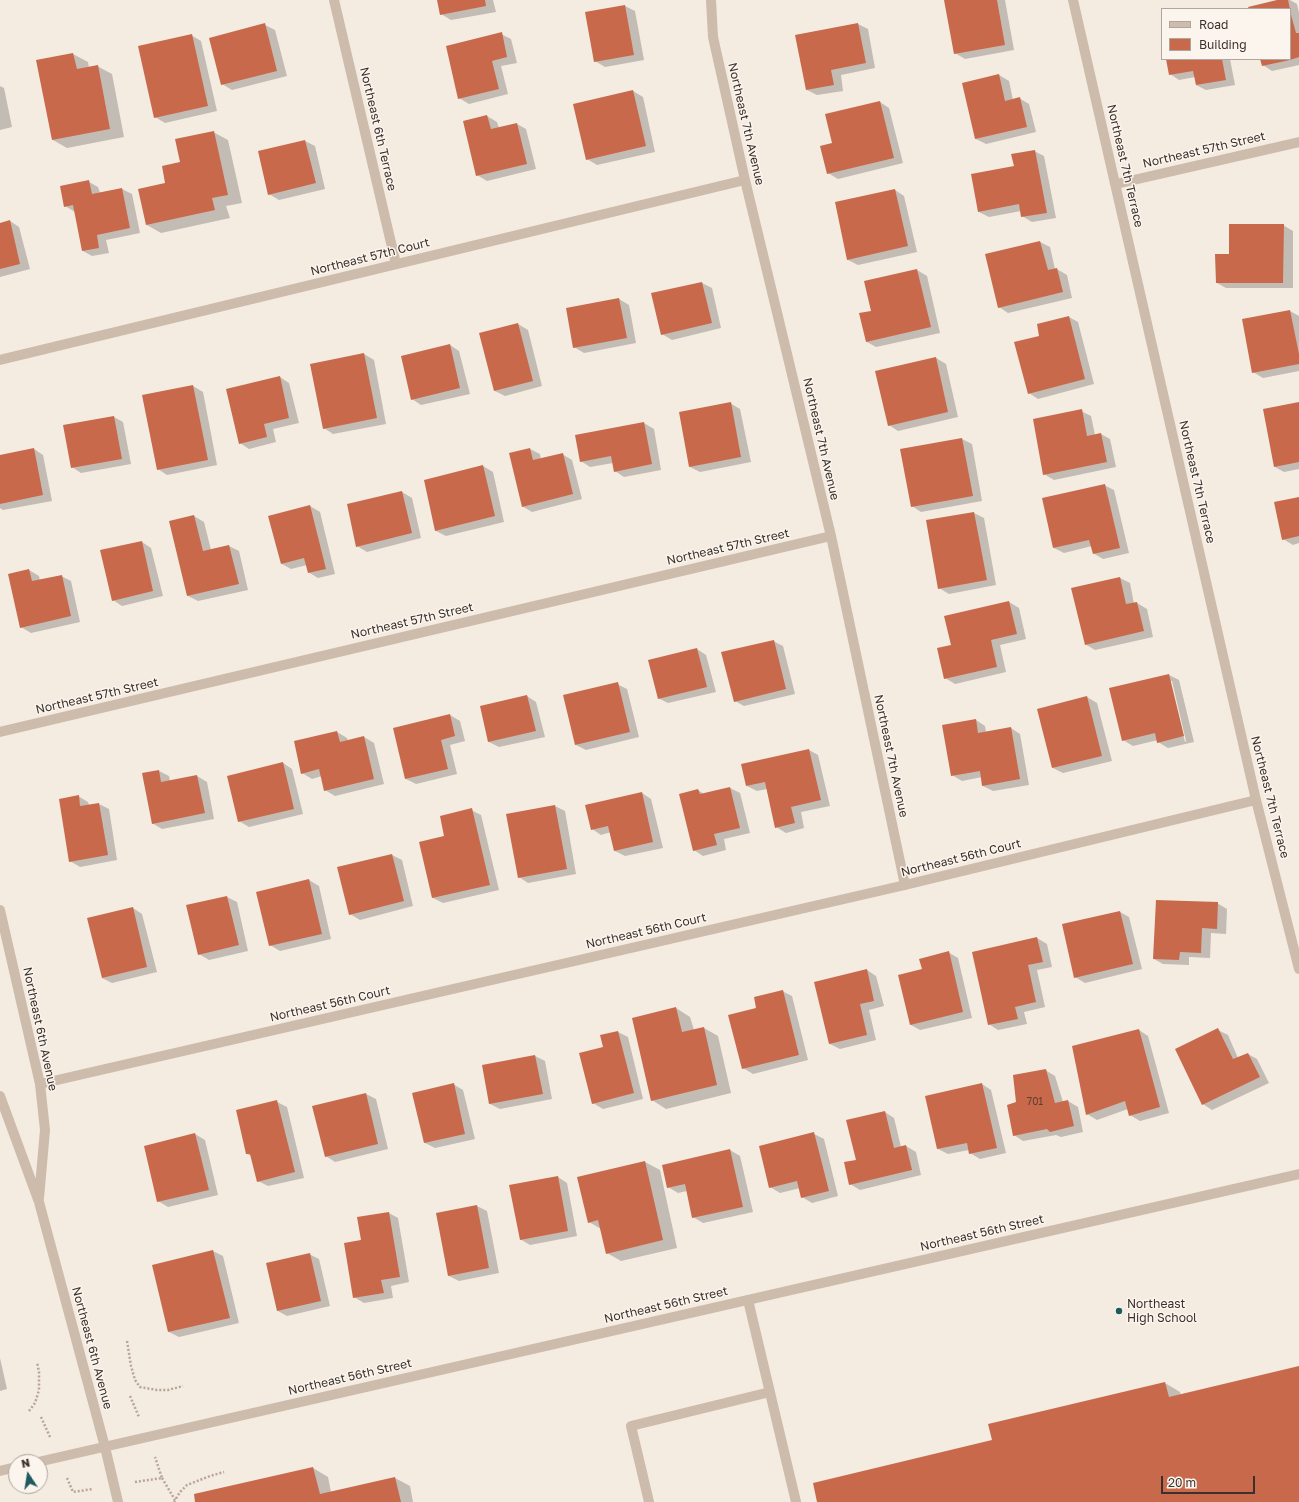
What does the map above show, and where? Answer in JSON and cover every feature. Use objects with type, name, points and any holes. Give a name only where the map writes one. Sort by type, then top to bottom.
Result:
[{"type":"street","name":"Northeast 6th Terrace","points":[[334,0],[396,264]]},
{"type":"street","name":"Northeast 7th Avenue","points":[[711,0],[713,37],[831,536],[905,885]]},
{"type":"street","name":"Northeast 7th Terrace","points":[[1073,0],[1256,800],[1299,969]]},
{"type":"street","name":"Northeast 57th Street","points":[[1116,184],[1299,142]]},
{"type":"street","name":"Northeast 57th Court","points":[[0,360],[746,180]]},
{"type":"street","name":"Northeast 57th Street","points":[[0,732],[831,536]]},
{"type":"street","name":"Northeast 56th Court","points":[[40,1084],[905,885],[1256,800]]},
{"type":"street","name":"Northeast 6th Avenue","points":[[0,910],[40,1084],[45,1130],[39,1202]]},
{"type":"street","name":"Northeast 6th Avenue","points":[[0,1096],[39,1202],[106,1447],[118,1502]]},
{"type":"street","name":"Northeast 56th Street","points":[[48,1460],[1299,1174]]},
{"type":"street","points":[[748,1300],[796,1502]]},
{"type":"street","points":[[649,1502],[631,1426],[770,1392]]},
{"type":"path","points":[[127,1341],[131,1366],[140,1387],[168,1390],[183,1386]]},
{"type":"path","points":[[30,1411],[35,1403],[39,1390],[39,1372],[37,1362]]},
{"type":"path","points":[[162,1478],[174,1501],[187,1485],[224,1472]]},
{"type":"building","points":[[437,0],[485,0],[486,6],[440,15]]},
{"type":"building","points":[[944,0],[997,0],[1005,45],[954,54]]},
{"type":"building","points":[[1277,0],[1288,0],[1290,8],[1248,8]]},
{"type":"building","points":[[625,5],[634,55],[594,62],[585,12]]},
{"type":"building","points":[[1291,15],[1296,33],[1299,33],[1299,57],[1291,60]]},
{"type":"building","points":[[265,23],[277,71],[221,85],[209,38]]},
{"type":"building","points":[[858,23],[866,63],[831,70],[834,85],[806,90],[795,35]]},
{"type":"building","points":[[502,32],[507,57],[492,61],[499,89],[458,99],[446,46]]},
{"type":"building","points":[[192,34],[208,106],[154,118],[138,46]]},
{"type":"building","points":[[73,53],[77,69],[98,65],[110,129],[52,140],[36,60]]},
{"type":"building","points":[[1166,60],[1222,60],[1226,80],[1196,85],[1193,71],[1169,75]]},
{"type":"building","points":[[1260,60],[1290,60],[1262,66]]},
{"type":"building","points":[[999,74],[1005,101],[1020,97],[1027,127],[975,139],[962,83]]},
{"type":"building","points":[[633,90],[646,146],[586,160],[573,104]]},
{"type":"building","points":[[880,101],[894,158],[827,174],[820,146],[832,143],[825,114]]},
{"type":"building","points":[[487,115],[491,129],[517,123],[527,164],[476,176],[463,121]]},
{"type":"building","points":[[214,131],[228,195],[212,198],[215,210],[146,225],[138,189],[165,183],[162,166],[180,162],[175,139]]},
{"type":"building","points":[[305,140],[316,183],[268,195],[258,151]]},
{"type":"building","points":[[1035,150],[1047,213],[1021,217],[1019,204],[978,212],[971,174],[1014,166],[1011,154]]},
{"type":"building","points":[[89,180],[92,194],[122,188],[130,228],[97,235],[99,248],[82,251],[73,205],[64,207],[60,186]]},
{"type":"building","points":[[895,189],[908,246],[847,260],[835,202]]},
{"type":"building","points":[[10,220],[20,264],[0,269],[0,223]]},
{"type":"building","points":[[1229,224],[1284,224],[1283,283],[1216,283],[1215,254],[1229,254]]},
{"type":"building","points":[[1040,241],[1048,270],[1057,268],[1063,292],[998,308],[985,254]]},
{"type":"building","points":[[917,269],[931,327],[866,342],[859,313],[871,311],[864,281]]},
{"type":"building","points":[[702,282],[712,323],[661,335],[651,293]]},
{"type":"building","points":[[619,298],[627,338],[573,348],[566,308]]},
{"type":"building","points":[[1290,310],[1299,354],[1299,364],[1252,373],[1242,319]]},
{"type":"building","points":[[1069,316],[1085,379],[1028,394],[1014,342],[1039,336],[1037,324]]},
{"type":"building","points":[[518,323],[533,381],[494,391],[479,333]]},
{"type":"building","points":[[450,344],[460,388],[411,400],[401,356]]},
{"type":"building","points":[[364,353],[377,418],[323,429],[310,364]]},
{"type":"building","points":[[936,357],[948,412],[888,426],[875,371]]},
{"type":"building","points":[[280,376],[289,418],[264,424],[267,437],[239,444],[226,389]]},
{"type":"building","points":[[193,385],[208,460],[157,470],[142,395]]},
{"type":"building","points":[[731,402],[741,457],[689,467],[679,412]]},
{"type":"building","points":[[1299,402],[1299,462],[1274,467],[1263,409]]},
{"type":"building","points":[[1082,409],[1087,436],[1101,433],[1107,462],[1043,475],[1033,419]]},
{"type":"building","points":[[114,416],[122,459],[71,468],[63,425]]},
{"type":"building","points":[[644,422],[652,464],[614,472],[611,456],[580,462],[575,435]]},
{"type":"building","points":[[962,438],[973,496],[911,507],[900,449]]},
{"type":"building","points":[[34,448],[43,495],[0,504],[0,455]]},
{"type":"building","points":[[530,448],[533,460],[563,453],[573,494],[522,507],[509,453]]},
{"type":"building","points":[[483,465],[495,516],[435,531],[424,480]]},
{"type":"building","points":[[1105,484],[1120,548],[1093,554],[1089,540],[1053,548],[1042,498]]},
{"type":"building","points":[[402,491],[412,533],[356,547],[347,504]]},
{"type":"building","points":[[1299,497],[1299,536],[1282,540],[1274,502]]},
{"type":"building","points":[[310,505],[326,569],[308,573],[304,558],[281,564],[268,516]]},
{"type":"building","points":[[974,512],[987,580],[938,589],[926,520]]},
{"type":"building","points":[[194,515],[203,551],[229,545],[239,584],[187,596],[169,521]]},
{"type":"building","points":[[142,541],[153,591],[112,601],[100,550]]},
{"type":"building","points":[[29,569],[32,581],[62,575],[71,616],[20,628],[8,574]]},
{"type":"building","points":[[1120,577],[1126,604],[1137,602],[1144,631],[1085,645],[1071,588]]},
{"type":"building","points":[[1009,601],[1017,634],[991,640],[997,667],[944,679],[937,648],[951,645],[944,616]]},
{"type":"building","points":[[774,640],[786,689],[734,702],[721,652]]},
{"type":"building","points":[[697,648],[707,687],[658,699],[648,660]]},
{"type":"building","points":[[1169,674],[1184,736],[1157,743],[1155,733],[1122,741],[1109,688]]},
{"type":"building","points":[[618,682],[630,732],[575,745],[563,695]]},
{"type":"building","points":[[527,695],[536,731],[488,742],[480,706]]},
{"type":"building","points":[[1087,696],[1102,756],[1052,768],[1037,709]]},
{"type":"building","points":[[450,714],[455,736],[441,740],[448,769],[405,779],[393,728]]},
{"type":"building","points":[[976,719],[978,733],[1011,727],[1020,779],[982,786],[980,771],[951,776],[942,725]]},
{"type":"building","points":[[337,731],[340,742],[364,736],[374,779],[324,791],[319,769],[301,774],[294,741]]},
{"type":"building","points":[[809,749],[821,800],[791,807],[795,823],[775,828],[765,782],[746,786],[741,764]]},
{"type":"building","points":[[283,762],[294,809],[238,822],[227,776]]},
{"type":"building","points":[[159,770],[161,782],[197,775],[205,813],[152,824],[142,773]]},
{"type":"building","points":[[730,787],[740,828],[714,834],[717,845],[693,851],[679,794],[698,789],[700,794]]},
{"type":"building","points":[[642,792],[653,842],[614,851],[608,826],[591,830],[585,805]]},
{"type":"building","points":[[79,795],[80,806],[99,803],[108,855],[69,862],[59,799]]},
{"type":"building","points":[[555,805],[567,869],[518,878],[506,814]]},
{"type":"building","points":[[472,808],[490,885],[432,898],[419,842],[444,836],[440,816]]},
{"type":"building","points":[[392,854],[404,901],[349,915],[337,867]]},
{"type":"building","points":[[309,879],[322,934],[269,946],[256,892]]},
{"type":"building","points":[[227,896],[239,945],[198,955],[186,905]]},
{"type":"building","points":[[1156,900],[1218,902],[1217,929],[1202,928],[1201,953],[1180,952],[1179,960],[1153,959]]},
{"type":"building","points":[[133,907],[147,967],[102,978],[87,918]]},
{"type":"building","points":[[1120,911],[1133,964],[1074,978],[1062,924]]},
{"type":"building","points":[[1037,937],[1043,962],[1028,965],[1036,1002],[1015,1007],[1018,1019],[988,1025],[972,952]]},
{"type":"building","points":[[949,951],[963,1012],[910,1025],[898,975],[922,969],[919,959]]},
{"type":"building","points":[[867,969],[874,1001],[860,1004],[867,1035],[829,1044],[814,982]]},
{"type":"building","points":[[783,990],[799,1055],[742,1069],[728,1015],[756,1008],[754,997]]},
{"type":"building","points":[[676,1007],[682,1032],[704,1027],[717,1085],[651,1101],[632,1018]]},
{"type":"building","points":[[1218,1028],[1233,1059],[1248,1053],[1260,1077],[1202,1105],[1175,1049]]},
{"type":"building","points":[[1139,1029],[1160,1107],[1129,1116],[1125,1101],[1086,1115],[1072,1046]]},
{"type":"building","points":[[618,1031],[634,1093],[592,1104],[579,1053],[603,1047],[600,1035]]},
{"type":"building","points":[[535,1055],[543,1094],[489,1104],[482,1065]]},
{"type":"building","points":[[1046,1069],[1055,1103],[1068,1100],[1074,1126],[1050,1132],[1047,1129],[1013,1136],[1007,1105],[1016,1102],[1013,1075]]},
{"type":"building","points":[[454,1083],[465,1134],[424,1143],[412,1093]]},
{"type":"building","points":[[982,1083],[997,1148],[969,1154],[967,1143],[937,1149],[925,1096]]},
{"type":"building","points":[[366,1093],[378,1144],[325,1157],[312,1106]]},
{"type":"building","points":[[277,1100],[295,1172],[257,1182],[250,1154],[246,1154],[236,1110]]},
{"type":"building","points":[[885,1111],[894,1148],[906,1145],[912,1170],[849,1185],[844,1162],[856,1160],[846,1120]]},
{"type":"building","points":[[814,1132],[829,1191],[801,1198],[797,1181],[769,1188],[759,1146]]},
{"type":"building","points":[[195,1133],[209,1190],[157,1202],[144,1146]]},
{"type":"building","points":[[730,1149],[743,1207],[692,1218],[685,1184],[667,1188],[662,1165]]},
{"type":"building","points":[[645,1161],[663,1240],[606,1254],[598,1220],[588,1223],[577,1177]]},
{"type":"building","points":[[558,1176],[568,1231],[520,1240],[509,1185]]},
{"type":"building","points":[[477,1205],[489,1268],[448,1276],[436,1213]]},
{"type":"building","points":[[389,1212],[400,1277],[381,1280],[384,1293],[353,1298],[344,1243],[361,1240],[357,1217]]},
{"type":"building","points":[[213,1250],[230,1318],[168,1332],[152,1265]]},
{"type":"building","points":[[310,1253],[321,1301],[277,1311],[266,1263]]},
{"type":"building","points":[[1299,1366],[1299,1502],[817,1502],[813,1483],[992,1440],[988,1424],[1165,1382],[1169,1397]]},
{"type":"building","points":[[313,1467],[320,1494],[395,1477],[401,1502],[195,1502],[194,1494]]},
{"type":"place","name":"Northeast High School","points":[[1119,1311]]}]
